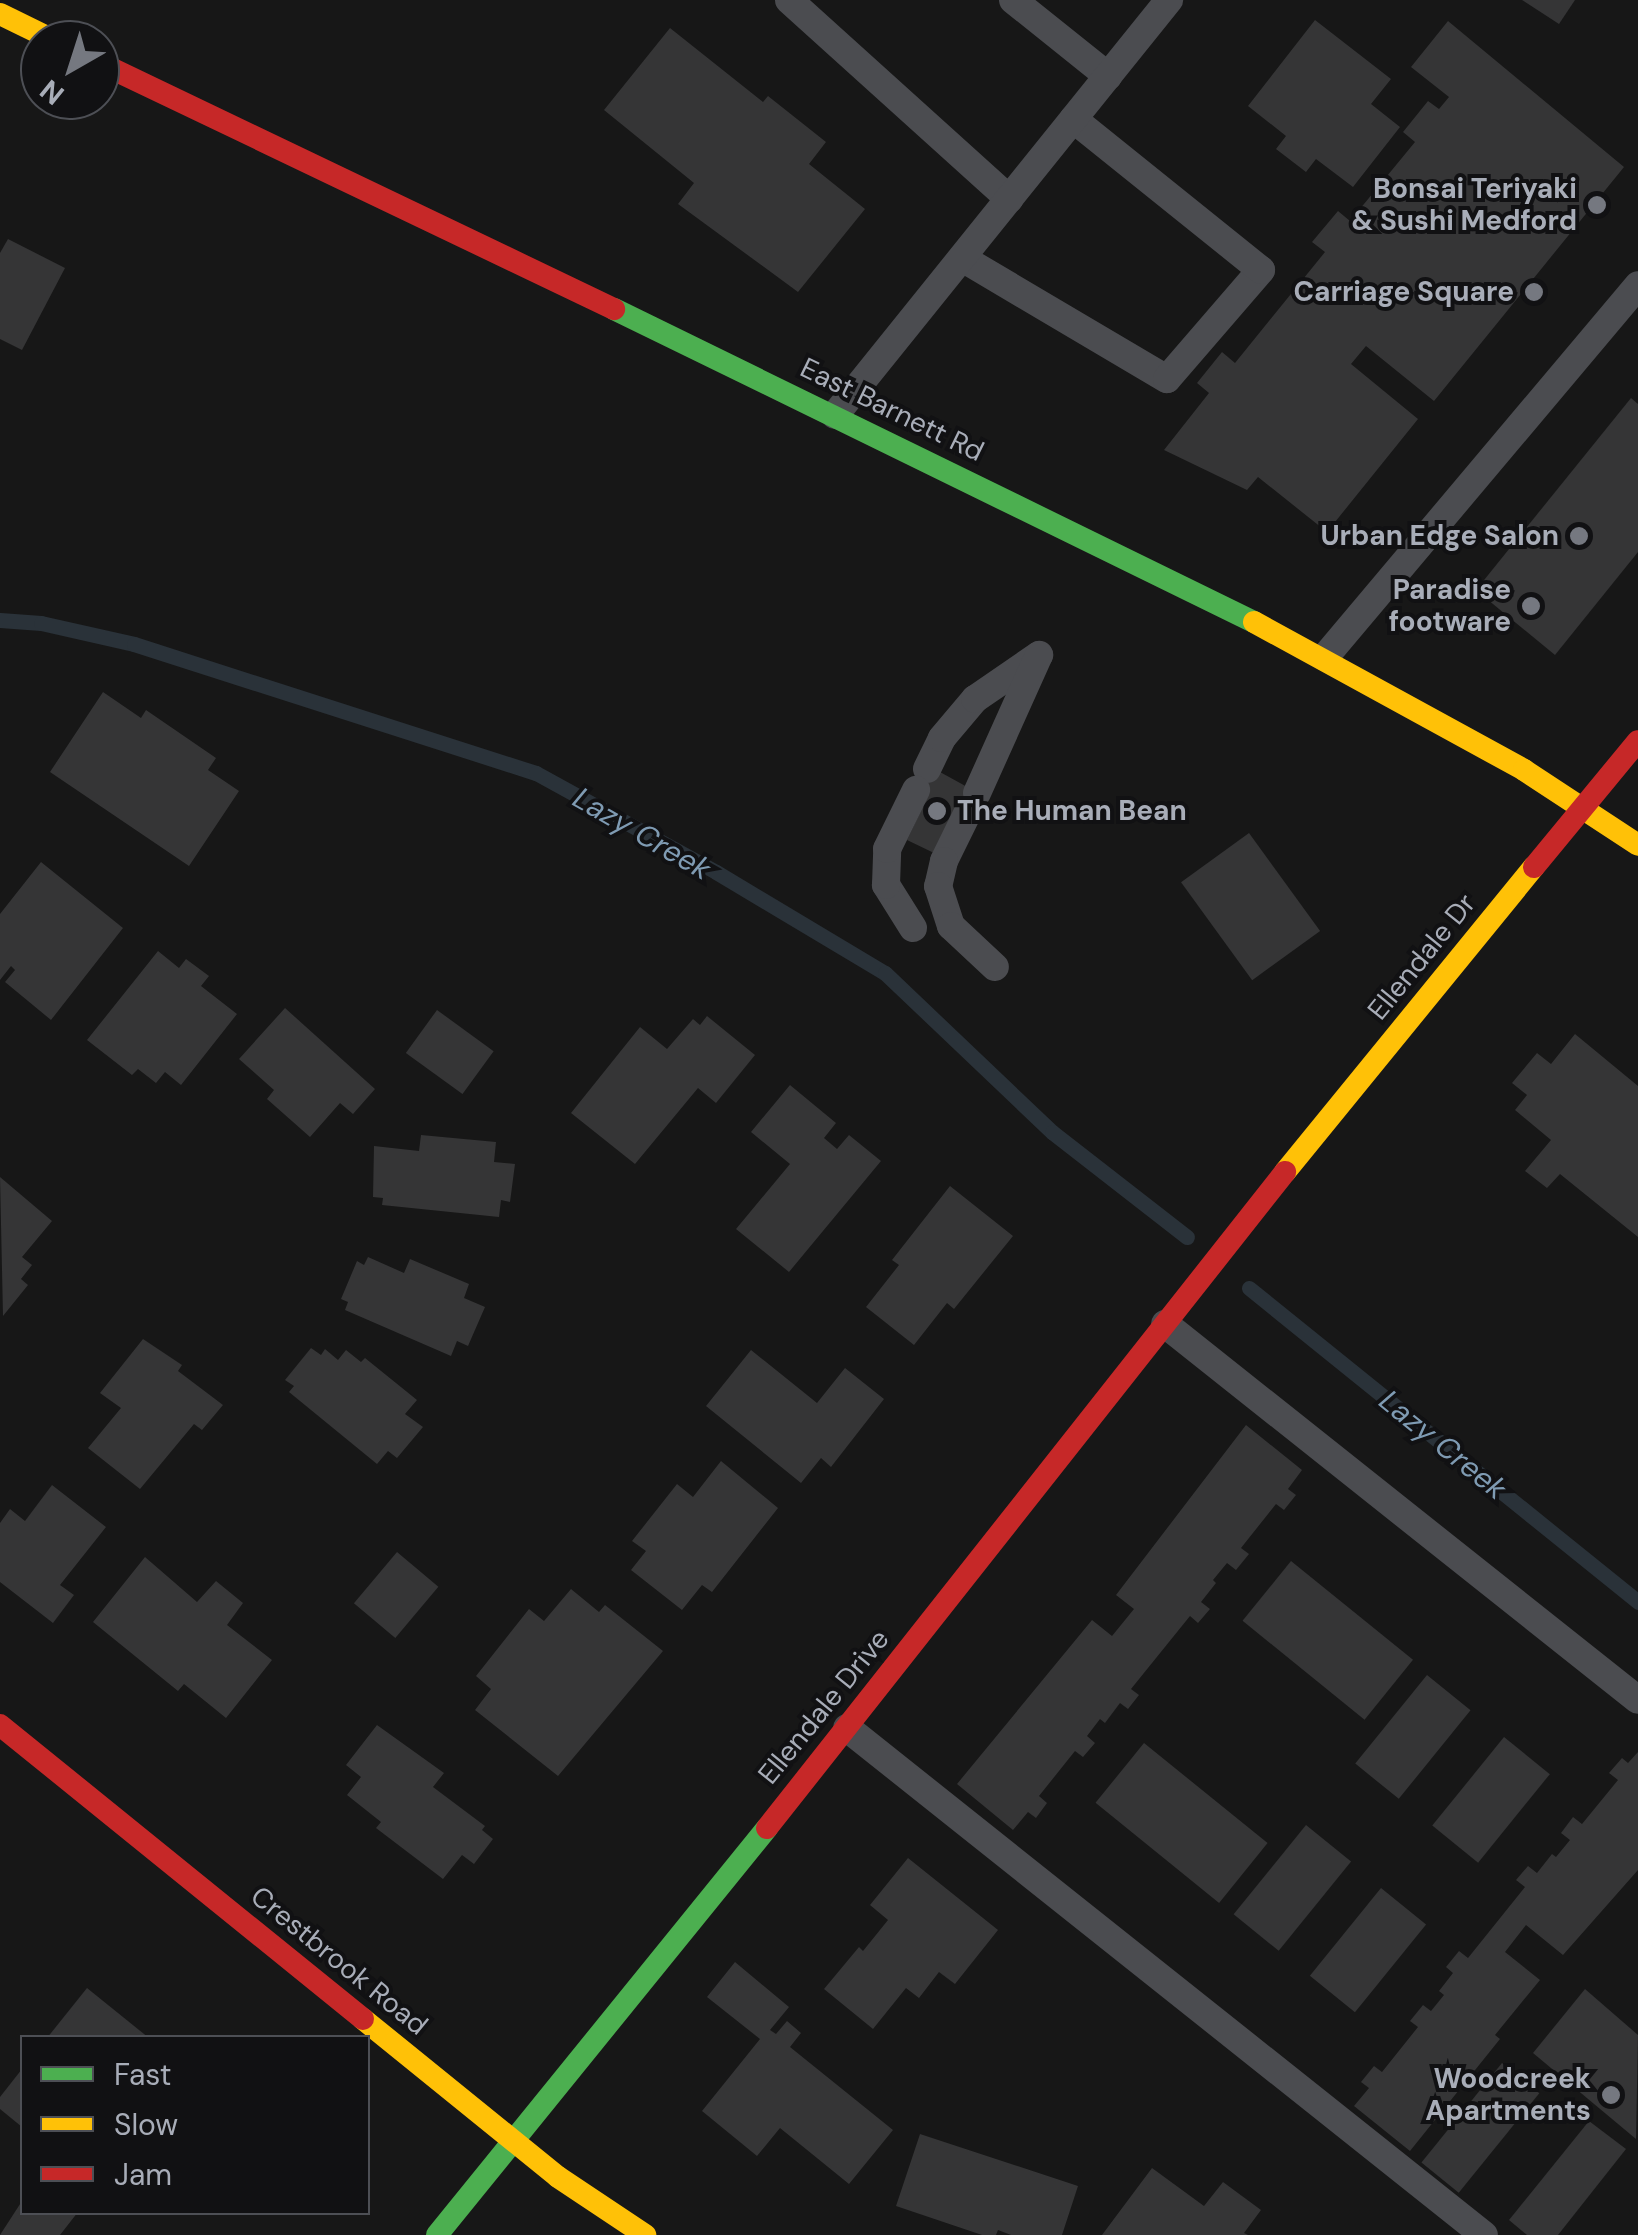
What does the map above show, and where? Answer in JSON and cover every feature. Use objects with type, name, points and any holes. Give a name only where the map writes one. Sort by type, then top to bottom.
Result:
[{"type":"street","name":"East Barnett Rd","points":[[120,73],[835,415],[1325,657],[1583,808],[1638,845]]},
{"type":"street","name":"Ellendale Dr","points":[[1253,1212],[1638,741]]},
{"type":"street","name":"Ellendale Drive","points":[[437,2235],[847,1728],[1253,1212]]},
{"type":"street","name":"Crestbrook Road","points":[[0,1725],[558,2178],[645,2235]]},
{"type":"lane","points":[[790,0],[1009,199]]},
{"type":"lane","points":[[1013,0],[1108,76]]},
{"type":"lane","points":[[835,415],[1169,0]]},
{"type":"lane","points":[[962,258],[1167,379],[1261,270],[1073,119]]},
{"type":"lane","points":[[1325,657],[1638,285]]},
{"type":"lane","points":[[913,928],[886,885],[887,849],[942,738],[975,699],[1038,655],[944,861],[938,886],[951,926],[995,966]]},
{"type":"lane","points":[[1164,1324],[1638,1700]]},
{"type":"lane","points":[[847,1728],[1484,2235]]},
{"type":"building","points":[[1522,0],[1575,0],[1559,24]]},
{"type":"building","points":[[1315,20],[1391,79],[1371,104],[1400,127],[1353,187],[1316,159],[1306,172],[1276,149],[1286,136],[1248,106]]},
{"type":"building","points":[[1448,21],[1624,167],[1434,401],[1366,346],[1351,364],[1418,419],[1327,532],[1258,477],[1247,490],[1164,450],[1209,393],[1197,383],[1222,352],[1235,363],[1325,252],[1312,242],[1338,211],[1350,221],[1415,142],[1403,132],[1428,101],[1439,109],[1449,97],[1411,67]]},
{"type":"building","points":[[670,28],[763,102],[768,96],[826,142],[809,164],[865,209],[798,292],[678,204],[694,183],[604,110]]},
{"type":"building","points":[[8,239],[65,268],[22,350],[0,339],[0,253]]},
{"type":"building","points":[[1631,398],[1638,404],[1638,552],[1555,655],[1476,590]]},
{"type":"building","points":[[103,692],[141,718],[146,710],[216,758],[208,770],[239,791],[189,866],[50,772]]},
{"type":"building","name":"The Human Bean","points":[[940,772],[980,794],[934,853],[907,840],[928,796],[913,789]]},
{"type":"building","points":[[1249,833],[1320,931],[1252,980],[1181,882]]},
{"type":"building","points":[[41,862],[123,928],[51,1020],[5,982],[15,970],[11,966],[0,980],[0,914]]},
{"type":"building","points":[[158,951],[179,968],[186,959],[209,976],[201,986],[237,1014],[181,1085],[165,1072],[156,1083],[138,1069],[132,1075],[87,1040]]},
{"type":"building","points":[[285,1008],[375,1089],[353,1114],[340,1103],[310,1137],[267,1099],[274,1090],[239,1059]]},
{"type":"building","points":[[437,1010],[494,1051],[462,1094],[406,1053]]},
{"type":"building","points":[[707,1016],[755,1055],[716,1103],[698,1088],[635,1164],[571,1113],[640,1027],[667,1049],[693,1019],[700,1025]]},
{"type":"building","points":[[1575,1034],[1638,1086],[1638,1237],[1560,1174],[1547,1188],[1525,1171],[1551,1140],[1515,1110],[1527,1095],[1512,1083],[1537,1053],[1551,1064]]},
{"type":"building","points":[[790,1085],[836,1123],[824,1138],[837,1149],[849,1135],[881,1161],[789,1272],[736,1229],[790,1164],[751,1132]]},
{"type":"building","points":[[421,1135],[496,1142],[494,1162],[515,1164],[510,1202],[501,1200],[499,1217],[382,1205],[383,1198],[373,1197],[374,1146],[419,1151]]},
{"type":"building","points":[[0,1177],[52,1221],[22,1257],[32,1265],[21,1279],[28,1285],[3,1316]]},
{"type":"building","points":[[950,1186],[1013,1236],[954,1309],[947,1303],[914,1345],[866,1307],[899,1265],[892,1260]]},
{"type":"building","points":[[368,1257],[404,1273],[410,1259],[469,1284],[464,1298],[485,1307],[468,1346],[457,1341],[451,1356],[345,1310],[348,1302],[341,1299],[357,1261],[364,1265]]},
{"type":"building","points":[[143,1339],[182,1365],[178,1371],[223,1405],[202,1430],[194,1424],[140,1489],[88,1448],[121,1408],[100,1393]]},
{"type":"building","points":[[311,1348],[321,1355],[325,1349],[338,1360],[346,1350],[361,1362],[365,1358],[417,1400],[405,1414],[423,1427],[397,1458],[388,1451],[377,1464],[289,1392],[294,1386],[285,1380]]},
{"type":"building","points":[[751,1350],[817,1403],[845,1368],[884,1399],[831,1467],[821,1458],[801,1483],[706,1406]]},
{"type":"building","points":[[1246,1425],[1302,1470],[1288,1489],[1296,1495],[1284,1510],[1276,1504],[1241,1548],[1249,1554],[1236,1570],[1227,1563],[1213,1580],[1216,1583],[1201,1602],[1210,1609],[1198,1623],[1190,1616],[1131,1689],[1139,1695],[1128,1709],[1120,1703],[1105,1723],[1100,1719],[1087,1736],[1095,1743],[1083,1757],[1075,1751],[1039,1796],[1047,1803],[1036,1818],[1028,1812],[1013,1830],[957,1784],[1092,1620],[1112,1636],[1134,1609],[1116,1595]]},
{"type":"building","points":[[721,1461],[778,1508],[712,1592],[702,1585],[682,1610],[631,1570],[646,1551],[632,1541],[677,1484],[693,1497]]},
{"type":"building","points":[[52,1485],[106,1527],[60,1585],[74,1595],[53,1623],[0,1582],[0,1523],[10,1509],[25,1521]]},
{"type":"building","points":[[397,1552],[438,1587],[395,1638],[354,1603]]},
{"type":"building","points":[[145,1557],[197,1602],[216,1581],[243,1603],[227,1625],[272,1660],[226,1718],[184,1684],[178,1691],[93,1622]]},
{"type":"building","points":[[1291,1561],[1413,1660],[1365,1720],[1243,1621]]},
{"type":"building","points":[[571,1589],[599,1612],[605,1605],[663,1651],[558,1776],[475,1710],[491,1689],[476,1676],[529,1609],[544,1621]]},
{"type":"building","points":[[1427,1675],[1471,1710],[1399,1799],[1355,1764]]},
{"type":"building","points":[[377,1725],[444,1773],[433,1787],[485,1826],[482,1830],[493,1839],[474,1864],[462,1855],[443,1879],[376,1828],[381,1822],[347,1795],[361,1777],[346,1765]]},
{"type":"building","points":[[1504,1737],[1550,1774],[1478,1863],[1432,1826]]},
{"type":"building","points":[[1144,1743],[1268,1843],[1219,1903],[1096,1803]]},
{"type":"building","points":[[1638,1752],[1638,1870],[1563,1955],[1526,1925],[1505,1952],[1540,1980],[1495,2035],[1500,2039],[1410,2151],[1354,2106],[1369,2088],[1361,2082],[1374,2066],[1382,2072],[1418,2027],[1410,2021],[1423,2005],[1431,2011],[1444,1995],[1439,1991],[1453,1973],[1446,1967],[1459,1951],[1468,1958],[1525,1887],[1516,1880],[1528,1866],[1537,1873],[1552,1854],[1556,1857],[1570,1840],[1561,1833],[1573,1817],[1582,1824],[1618,1780],[1609,1773],[1622,1758],[1628,1763]]},
{"type":"building","points":[[1306,1825],[1351,1862],[1279,1951],[1234,1914]]},
{"type":"building","points":[[908,1858],[998,1930],[955,1984],[939,1972],[919,1998],[906,1988],[873,2029],[824,1989],[888,1920],[870,1905]]},
{"type":"building","points":[[1381,1888],[1426,1925],[1355,2012],[1310,1976]]},
{"type":"building","points":[[735,1962],[789,2007],[770,2030],[776,2034],[787,2021],[801,2033],[790,2047],[893,2130],[849,2184],[780,2128],[757,2156],[702,2111],[760,2039],[707,1997]]},
{"type":"building","points":[[87,1988],[145,2035],[49,2035]]},
{"type":"building","name":"Woodcreek Apartments","points":[[1585,1989],[1638,2035],[1636,2139],[1533,2053]]},
{"type":"building","points":[[1502,2063],[1539,2093],[1459,2193],[1421,2162]]},
{"type":"building","points":[[20,2072],[20,2125],[0,2109],[0,2097]]},
{"type":"building","points":[[1589,2121],[1626,2149],[1558,2235],[1527,2235],[1509,2220]]},
{"type":"building","points":[[920,2134],[1078,2186],[1062,2235],[1011,2235],[998,2230],[996,2235],[982,2235],[896,2206]]},
{"type":"building","points":[[1152,2168],[1204,2206],[1223,2182],[1261,2210],[1244,2233],[1248,2235],[1102,2235]]},
{"type":"building","points":[[20,2204],[20,2215],[76,2215],[60,2235],[0,2235]]},
{"type":"waterway","name":"Lazy Creek","points":[[0,620],[41,623],[134,644],[536,773],[716,872],[885,973],[1052,1132],[1187,1237]]},
{"type":"waterway","name":"Lazy Creek","points":[[1249,1288],[1638,1602]]},
{"type":"traffic: fast","points":[[614,309],[1254,622]]},
{"type":"traffic: fast","points":[[437,2235],[767,1828]]},
{"type":"traffic: slow","points":[[0,14],[20,24]]},
{"type":"traffic: slow","points":[[1254,622],[1524,770],[1638,845]]},
{"type":"traffic: slow","points":[[1285,1172],[1534,867]]},
{"type":"traffic: slow","points":[[363,2019],[558,2177],[645,2235]]},
{"type":"traffic: jam","points":[[120,73],[614,309]]},
{"type":"traffic: jam","points":[[1534,867],[1638,741]]},
{"type":"traffic: jam","points":[[767,1828],[1285,1172]]},
{"type":"traffic: jam","points":[[0,1725],[363,2019]]},
{"type":"place","name":"Bonsai Teriyaki & Sushi Medford","points":[[1597,205]]},
{"type":"place","name":"Carriage Square","points":[[1534,292]]},
{"type":"place","name":"Urban Edge Salon","points":[[1579,536]]},
{"type":"place","name":"Paradise footware","points":[[1531,606]]},
{"type":"place","name":"The Human Bean","points":[[937,811]]},
{"type":"place","name":"Woodcreek Apartments","points":[[1611,2095]]}]
